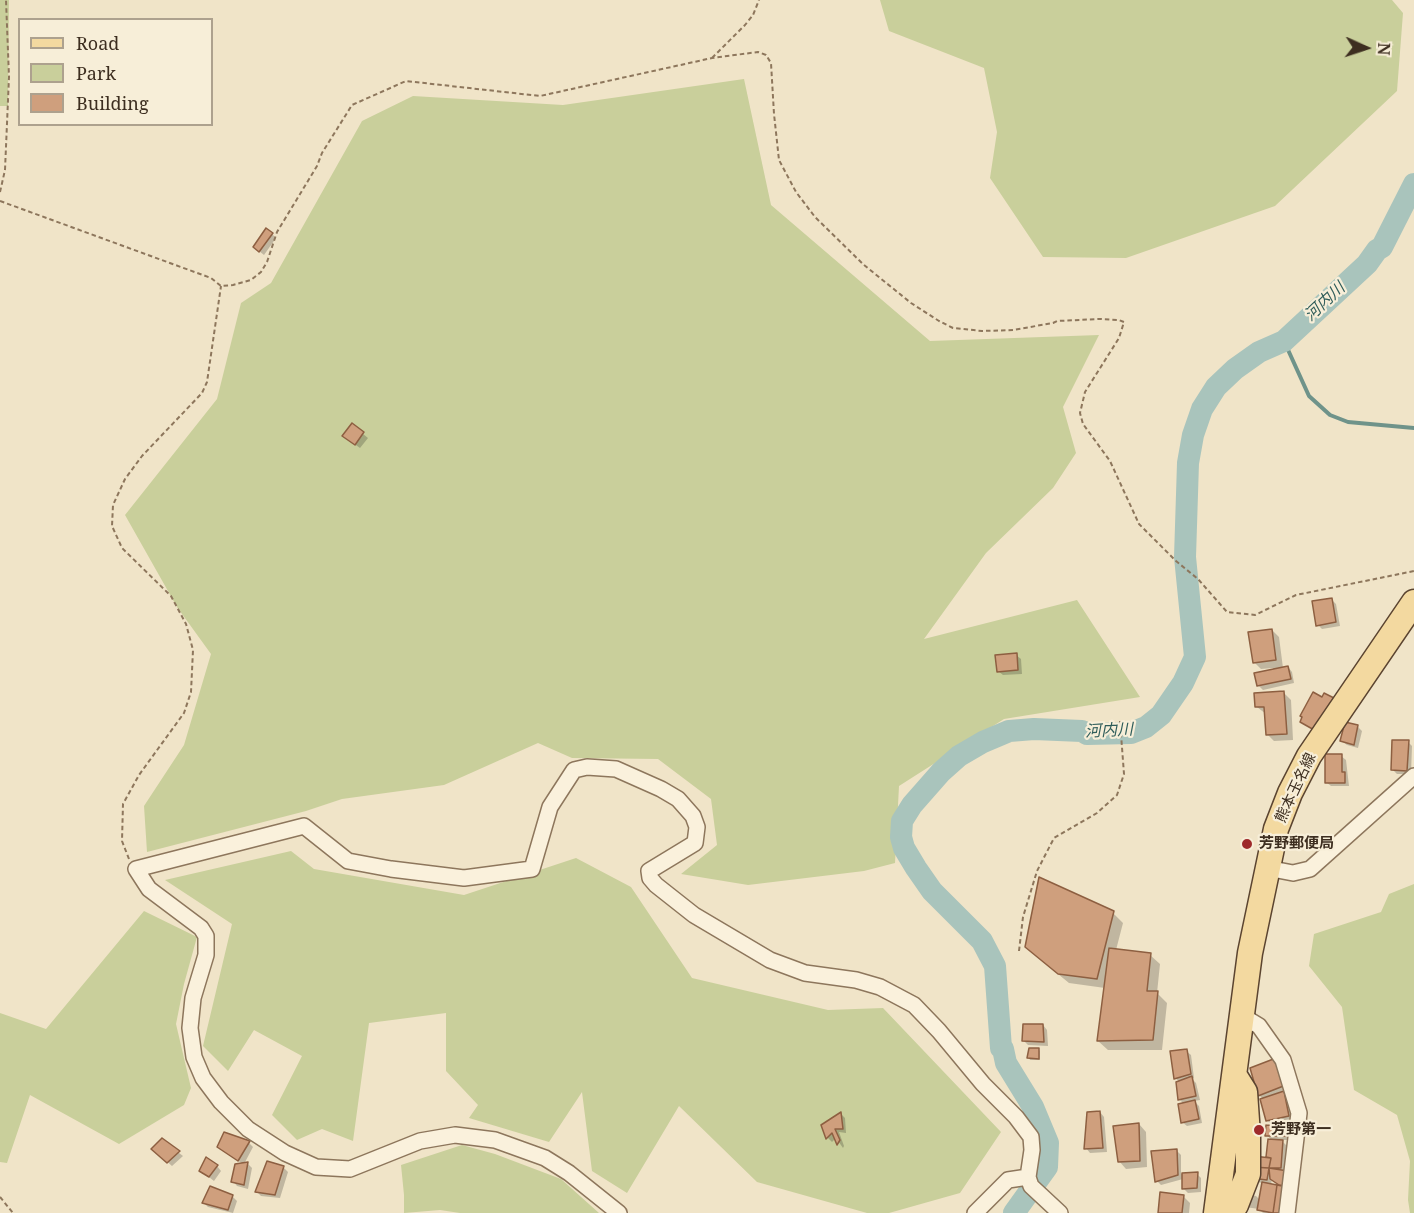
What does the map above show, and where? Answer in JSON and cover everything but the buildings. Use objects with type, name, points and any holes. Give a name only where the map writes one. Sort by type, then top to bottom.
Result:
[{"type":"main road","name":"熊本玉名線","points":[[1216,1213],[1250,953],[1267,868],[1280,820],[1290,793],[1309,756],[1414,602]]},
{"type":"main road","points":[[1230,1213],[1236,1205],[1248,1174],[1245,1092],[1234,1073]]},
{"type":"street","points":[[619,1213],[569,1173],[545,1158],[495,1140],[454,1135],[420,1141],[350,1168],[316,1167],[285,1153],[248,1129],[221,1102],[203,1078],[194,1057],[190,1028],[193,998],[206,955],[206,936],[201,928],[149,889],[135,868],[304,826],[348,861],[464,878],[532,869],[550,807],[574,770],[587,767],[616,769],[661,789],[678,800],[693,816],[697,827],[695,843],[649,871],[650,878],[656,885],[694,915],[770,960],[805,974],[855,980],[880,987],[914,1005],[983,1084],[1016,1117],[1031,1137],[1032,1150],[1028,1177],[1031,1186],[1060,1213]]},
{"type":"street","points":[[1267,868],[1293,873],[1310,869],[1414,776]]},
{"type":"street","points":[[1241,1015],[1259,1026],[1283,1060],[1299,1113],[1287,1213]]},
{"type":"street","points":[[975,1213],[1008,1180],[1028,1177]]},
{"type":"path","points":[[0,192],[5,170],[9,77],[6,0]]},
{"type":"path","points":[[712,58],[745,26],[753,15],[759,0]]},
{"type":"path","points":[[220,286],[251,280],[261,272],[267,262],[277,232],[352,105],[406,81],[540,96],[712,58],[758,52],[766,55],[771,63],[779,160],[796,192],[815,217],[864,265],[911,303],[953,328],[982,332],[1013,330],[1057,321],[1100,319],[1124,322],[1119,338],[1085,392],[1080,413],[1083,424],[1110,461],[1139,524],[1176,561],[1198,579],[1227,612],[1255,615],[1296,595],[1414,571]]},
{"type":"path","points":[[0,201],[212,278],[220,286]]},
{"type":"path","points":[[135,868],[122,841],[123,804],[139,775],[184,713],[191,692],[193,650],[186,624],[171,596],[122,548],[112,526],[113,505],[125,479],[141,456],[202,393],[207,382],[220,286]]},
{"type":"path","points":[[1019,951],[1023,917],[1037,871],[1054,837],[1097,813],[1117,795],[1124,774],[1120,721]]},
{"type":"path","points":[[0,1197],[13,1213]]},
{"type":"green space","points":[[0,0],[9,0],[8,106],[0,106]]},
{"type":"green space","points":[[880,0],[1392,0],[1403,13],[1397,91],[1275,206],[1126,258],[1043,257],[990,178],[997,132],[984,68],[889,31]]},
{"type":"green space","points":[[744,79],[771,205],[930,341],[1099,335],[1063,407],[1076,453],[1053,488],[986,553],[924,639],[1077,600],[1140,697],[1004,719],[899,786],[895,863],[864,871],[748,885],[681,874],[717,845],[711,799],[658,759],[572,758],[538,743],[444,785],[342,799],[306,811],[147,852],[144,806],[184,745],[211,654],[177,607],[125,515],[217,399],[241,303],[271,283],[362,121],[413,96],[563,105]]},
{"type":"green space","points":[[291,851],[314,869],[464,895],[576,858],[631,887],[692,978],[828,1010],[883,1008],[1001,1132],[960,1193],[889,1213],[867,1213],[757,1182],[679,1106],[627,1193],[592,1171],[582,1092],[549,1142],[469,1118],[478,1105],[446,1071],[446,1013],[369,1023],[353,1141],[322,1129],[297,1140],[272,1115],[302,1056],[254,1030],[228,1071],[203,1046],[232,924],[165,880]]},
{"type":"green space","points":[[1414,884],[1414,1213],[1410,1213],[1408,1200],[1410,1161],[1397,1115],[1354,1090],[1342,1007],[1309,966],[1314,934],[1381,912],[1389,894]]},
{"type":"green space","points":[[144,911],[197,937],[176,1024],[191,1088],[184,1105],[119,1144],[30,1095],[7,1163],[0,1162],[0,1013],[46,1029]]},
{"type":"green space","points":[[462,1145],[495,1154],[561,1179],[599,1213],[460,1213],[440,1210],[404,1213],[401,1165]]},
{"type":"waterway","name":"河内川","points":[[1014,1213],[1047,1167],[1048,1143],[1033,1107],[1006,1063],[1001,1048],[995,966],[982,941],[932,891],[916,868],[904,848],[901,837],[902,821],[912,805],[941,772],[959,756],[1009,731],[1034,729],[1082,731],[1087,734],[1131,733],[1146,727],[1161,715],[1183,683],[1195,657],[1185,557],[1188,463],[1193,435],[1202,409],[1216,387],[1235,369],[1259,352],[1284,341],[1367,264],[1382,247],[1414,184]]},
{"type":"waterway","points":[[1284,341],[1309,396],[1330,415],[1348,422],[1414,428]]},
{"type":"place","name":"芳野郵便局","points":[[1247,844]]},
{"type":"place","name":"芳野第一","points":[[1259,1130]]}]
